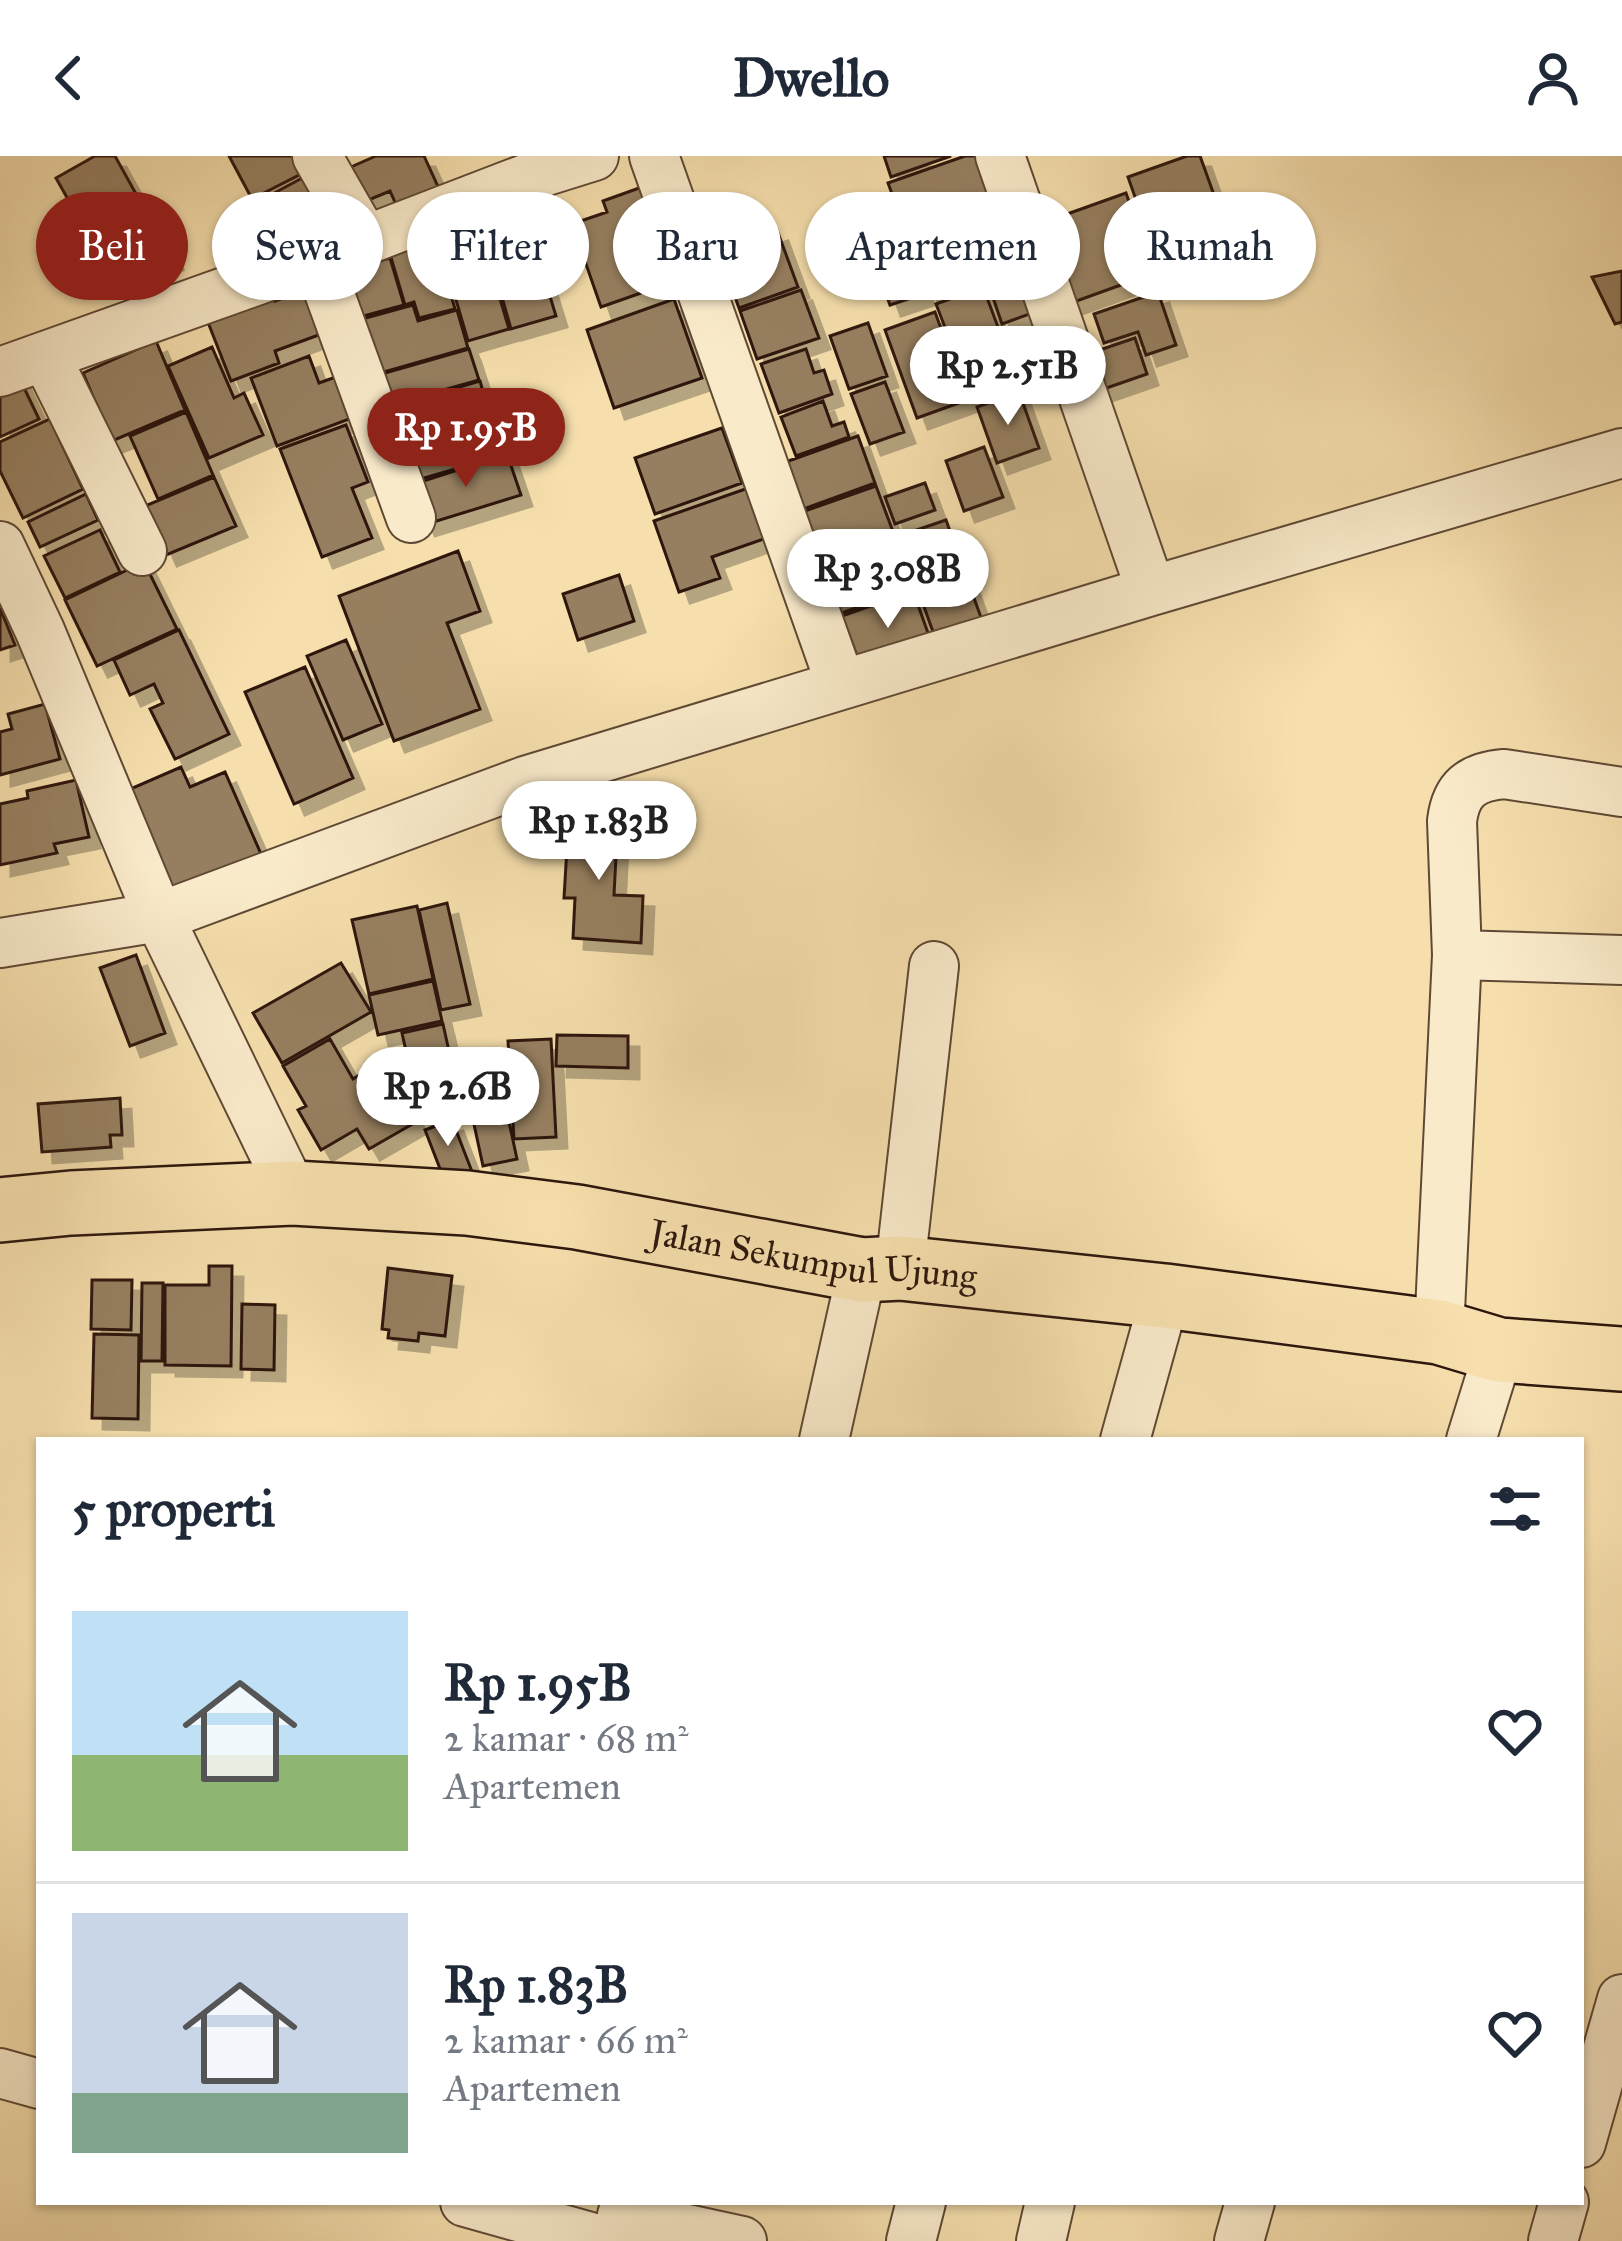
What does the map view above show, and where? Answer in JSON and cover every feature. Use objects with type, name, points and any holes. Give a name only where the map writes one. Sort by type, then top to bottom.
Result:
[{"type":"main road","name":"Jalan Sekumpul Ujung","points":[[0,1210],[293,1192],[466,1203],[577,1216],[881,1269],[1165,1296],[1439,1332],[1499,1350],[1622,1359]]},
{"type":"street","points":[[317,156],[338,192]]},
{"type":"street","points":[[383,233],[593,156]]},
{"type":"street","points":[[654,156],[841,686]]},
{"type":"street","points":[[1000,156],[1151,591]]},
{"type":"street","points":[[0,372],[212,297]]},
{"type":"street","points":[[332,300],[411,518]]},
{"type":"street","points":[[46,357],[142,551]]},
{"type":"street","points":[[0,943],[159,917],[525,781],[1622,453]]},
{"type":"street","points":[[0,546],[159,917],[293,1192]]},
{"type":"street","points":[[1439,1332],[1457,955],[1455,800],[1473,782],[1504,774],[1622,792]]},
{"type":"street","points":[[1457,955],[1622,960]]},
{"type":"street","points":[[825,1437],[881,1269],[934,966]]},
{"type":"street","points":[[1126,1437],[1165,1296]]},
{"type":"street","points":[[1472,1437],[1499,1350]]},
{"type":"street","points":[[1584,2132],[1622,1999]]},
{"type":"street","points":[[0,2073],[36,2083]]},
{"type":"street","points":[[484,2205],[742,2241]]},
{"type":"street","points":[[911,2241],[920,2205]]},
{"type":"street","points":[[1041,2241],[1049,2205]]},
{"type":"street","points":[[1239,2241],[1249,2205]]},
{"type":"street","points":[[1553,2241],[1563,2205]]},
{"type":"building","points":[[95,156],[115,156],[135,192],[64,192],[56,178]]},
{"type":"building","points":[[229,156],[292,156],[301,174],[266,192],[248,192]]},
{"type":"building","points":[[376,156],[424,156],[440,191],[407,192],[407,205],[398,209],[390,191],[362,192],[351,167]]},
{"type":"building","points":[[884,156],[951,156],[891,177]]},
{"type":"building","points":[[965,156],[979,156],[992,192],[891,192],[888,183]]},
{"type":"building","points":[[1187,156],[1200,156],[1213,192],[1133,192],[1128,177]]},
{"type":"building","points":[[306,176],[314,192],[276,192]]},
{"type":"building","points":[[613,197],[613,300],[621,300],[601,307],[589,273],[589,218],[607,212],[603,201]]},
{"type":"building","points":[[1104,201],[1104,291],[1080,300],[1080,209]]},
{"type":"building","points":[[407,238],[407,300],[452,300],[455,309],[419,318],[414,302],[405,305],[387,244]]},
{"type":"building","points":[[781,241],[798,287],[781,293]]},
{"type":"building","points":[[390,258],[404,305],[360,317],[355,300],[383,300],[383,260]]},
{"type":"building","points":[[1622,271],[1622,322],[1615,324],[1592,277]]},
{"type":"building","points":[[801,290],[819,338],[757,359],[740,311]]},
{"type":"building","points":[[311,300],[324,333],[275,351],[279,363],[231,381],[202,307]]},
{"type":"building","points":[[456,300],[500,300],[509,329],[468,341]]},
{"type":"building","points":[[503,300],[551,300],[556,316],[511,329]]},
{"type":"building","points":[[674,300],[702,378],[614,408],[587,330]]},
{"type":"building","points":[[736,300],[761,300],[739,308]]},
{"type":"building","points":[[988,300],[998,327],[951,343],[936,304]]},
{"type":"building","points":[[994,300],[1040,300],[1043,309],[1002,324]]},
{"type":"building","points":[[1135,300],[1161,300],[1176,345],[1146,355],[1138,332],[1104,343],[1094,314]]},
{"type":"building","points":[[413,305],[418,321],[457,310],[468,348],[377,374],[362,319]]},
{"type":"building","points":[[935,312],[967,400],[917,418],[885,330]]},
{"type":"building","points":[[868,323],[887,376],[849,389],[830,336]]},
{"type":"building","points":[[1135,338],[1147,374],[1092,393],[1079,357]]},
{"type":"building","points":[[156,341],[185,410],[112,441],[83,373]]},
{"type":"building","points":[[212,347],[234,398],[244,393],[263,435],[209,458],[168,366]]},
{"type":"building","points":[[469,349],[479,380],[387,406],[378,375]]},
{"type":"building","points":[[806,349],[814,373],[824,370],[832,394],[779,413],[761,364]]},
{"type":"building","points":[[309,356],[319,383],[344,374],[360,415],[277,446],[251,378]]},
{"type":"building","points":[[17,373],[39,419],[0,437],[0,381]]},
{"type":"building","points":[[480,381],[490,416],[398,442],[387,408]]},
{"type":"building","points":[[885,382],[904,432],[870,444],[851,394]]},
{"type":"building","points":[[1019,392],[1039,448],[997,463],[977,407]]},
{"type":"building","points":[[823,401],[832,426],[844,422],[849,437],[796,456],[781,417]]},
{"type":"building","points":[[186,412],[213,475],[158,499],[130,436]]},
{"type":"building","points":[[50,419],[83,489],[23,518],[0,471],[0,442]]},
{"type":"building","points":[[476,421],[487,460],[410,482],[398,443]]},
{"type":"building","points":[[346,425],[368,482],[352,488],[372,538],[322,557],[280,449]]},
{"type":"building","points":[[722,428],[742,483],[655,514],[635,458]]},
{"type":"building","points":[[858,436],[875,483],[801,510],[783,463]]},
{"type":"building","points":[[984,447],[1003,497],[964,511],[946,461]]},
{"type":"building","points":[[507,454],[521,495],[424,525],[411,485]]},
{"type":"building","points":[[214,477],[236,526],[166,555],[145,506]]},
{"type":"building","points":[[925,483],[935,510],[895,524],[885,497]]},
{"type":"building","points":[[754,486],[772,536],[712,557],[720,578],[679,592],[654,521]]},
{"type":"building","points":[[876,486],[895,537],[820,563],[802,512]]},
{"type":"building","points":[[86,494],[98,520],[40,547],[28,522]]},
{"type":"building","points":[[946,520],[983,623],[936,640],[918,590],[927,587],[908,533]]},
{"type":"building","points":[[100,530],[120,572],[65,598],[44,556]]},
{"type":"building","points":[[894,539],[912,588],[839,614],[821,564]]},
{"type":"building","points":[[458,551],[480,611],[447,623],[480,709],[394,741],[339,596]]},
{"type":"building","points":[[144,562],[177,629],[97,666],[65,600]]},
{"type":"building","points":[[619,575],[634,621],[578,640],[563,594]]},
{"type":"building","points":[[913,591],[933,647],[863,672],[842,616]]},
{"type":"building","points":[[0,608],[15,645],[0,650]]},
{"type":"building","points":[[179,630],[229,734],[175,759],[150,709],[163,703],[154,684],[130,695],[114,660]]},
{"type":"building","points":[[346,640],[382,724],[343,740],[307,656]]},
{"type":"building","points":[[305,667],[353,778],[294,804],[245,692]]},
{"type":"building","points":[[45,704],[60,759],[0,775],[0,732],[12,729],[8,714]]},
{"type":"building","points":[[181,767],[190,787],[225,772],[261,854],[172,892],[128,790]]},
{"type":"building","points":[[76,780],[89,837],[54,844],[57,853],[0,865],[0,804],[28,798],[27,791]]},
{"type":"building","points":[[569,814],[618,818],[614,895],[643,896],[641,943],[573,938],[575,898],[564,898]]},
{"type":"building","points":[[447,903],[470,1004],[441,1010],[419,910]]},
{"type":"building","points":[[417,906],[433,979],[369,994],[352,920]]},
{"type":"building","points":[[136,955],[165,1033],[130,1046],[100,968]]},
{"type":"building","points":[[341,963],[371,1012],[282,1063],[253,1013]]},
{"type":"building","points":[[433,981],[442,1021],[378,1035],[369,995]]},
{"type":"building","points":[[443,1024],[462,1110],[421,1119],[402,1033]]},
{"type":"building","points":[[557,1035],[628,1036],[628,1068],[556,1066]]},
{"type":"building","points":[[330,1039],[353,1079],[381,1062],[416,1122],[369,1149],[357,1129],[321,1150],[298,1110],[306,1106],[283,1066]]},
{"type":"building","points":[[551,1039],[556,1137],[514,1139],[508,1041]]},
{"type":"building","points":[[498,1071],[517,1159],[483,1166],[464,1078]]},
{"type":"building","points":[[120,1098],[122,1135],[110,1135],[111,1147],[42,1152],[38,1104]]},
{"type":"building","points":[[452,1120],[471,1169],[444,1179],[425,1130]]},
{"type":"building","points":[[209,1266],[232,1266],[231,1366],[165,1365],[165,1285],[209,1285]]},
{"type":"building","points":[[388,1268],[452,1276],[445,1336],[419,1333],[418,1341],[388,1338],[389,1330],[382,1329]]},
{"type":"building","points":[[92,1280],[132,1280],[131,1330],[91,1329]]},
{"type":"building","points":[[142,1283],[163,1283],[162,1361],[141,1361]]},
{"type":"building","points":[[242,1304],[275,1305],[274,1370],[241,1369]]},
{"type":"building","points":[[94,1334],[139,1335],[138,1419],[92,1418]]}]
